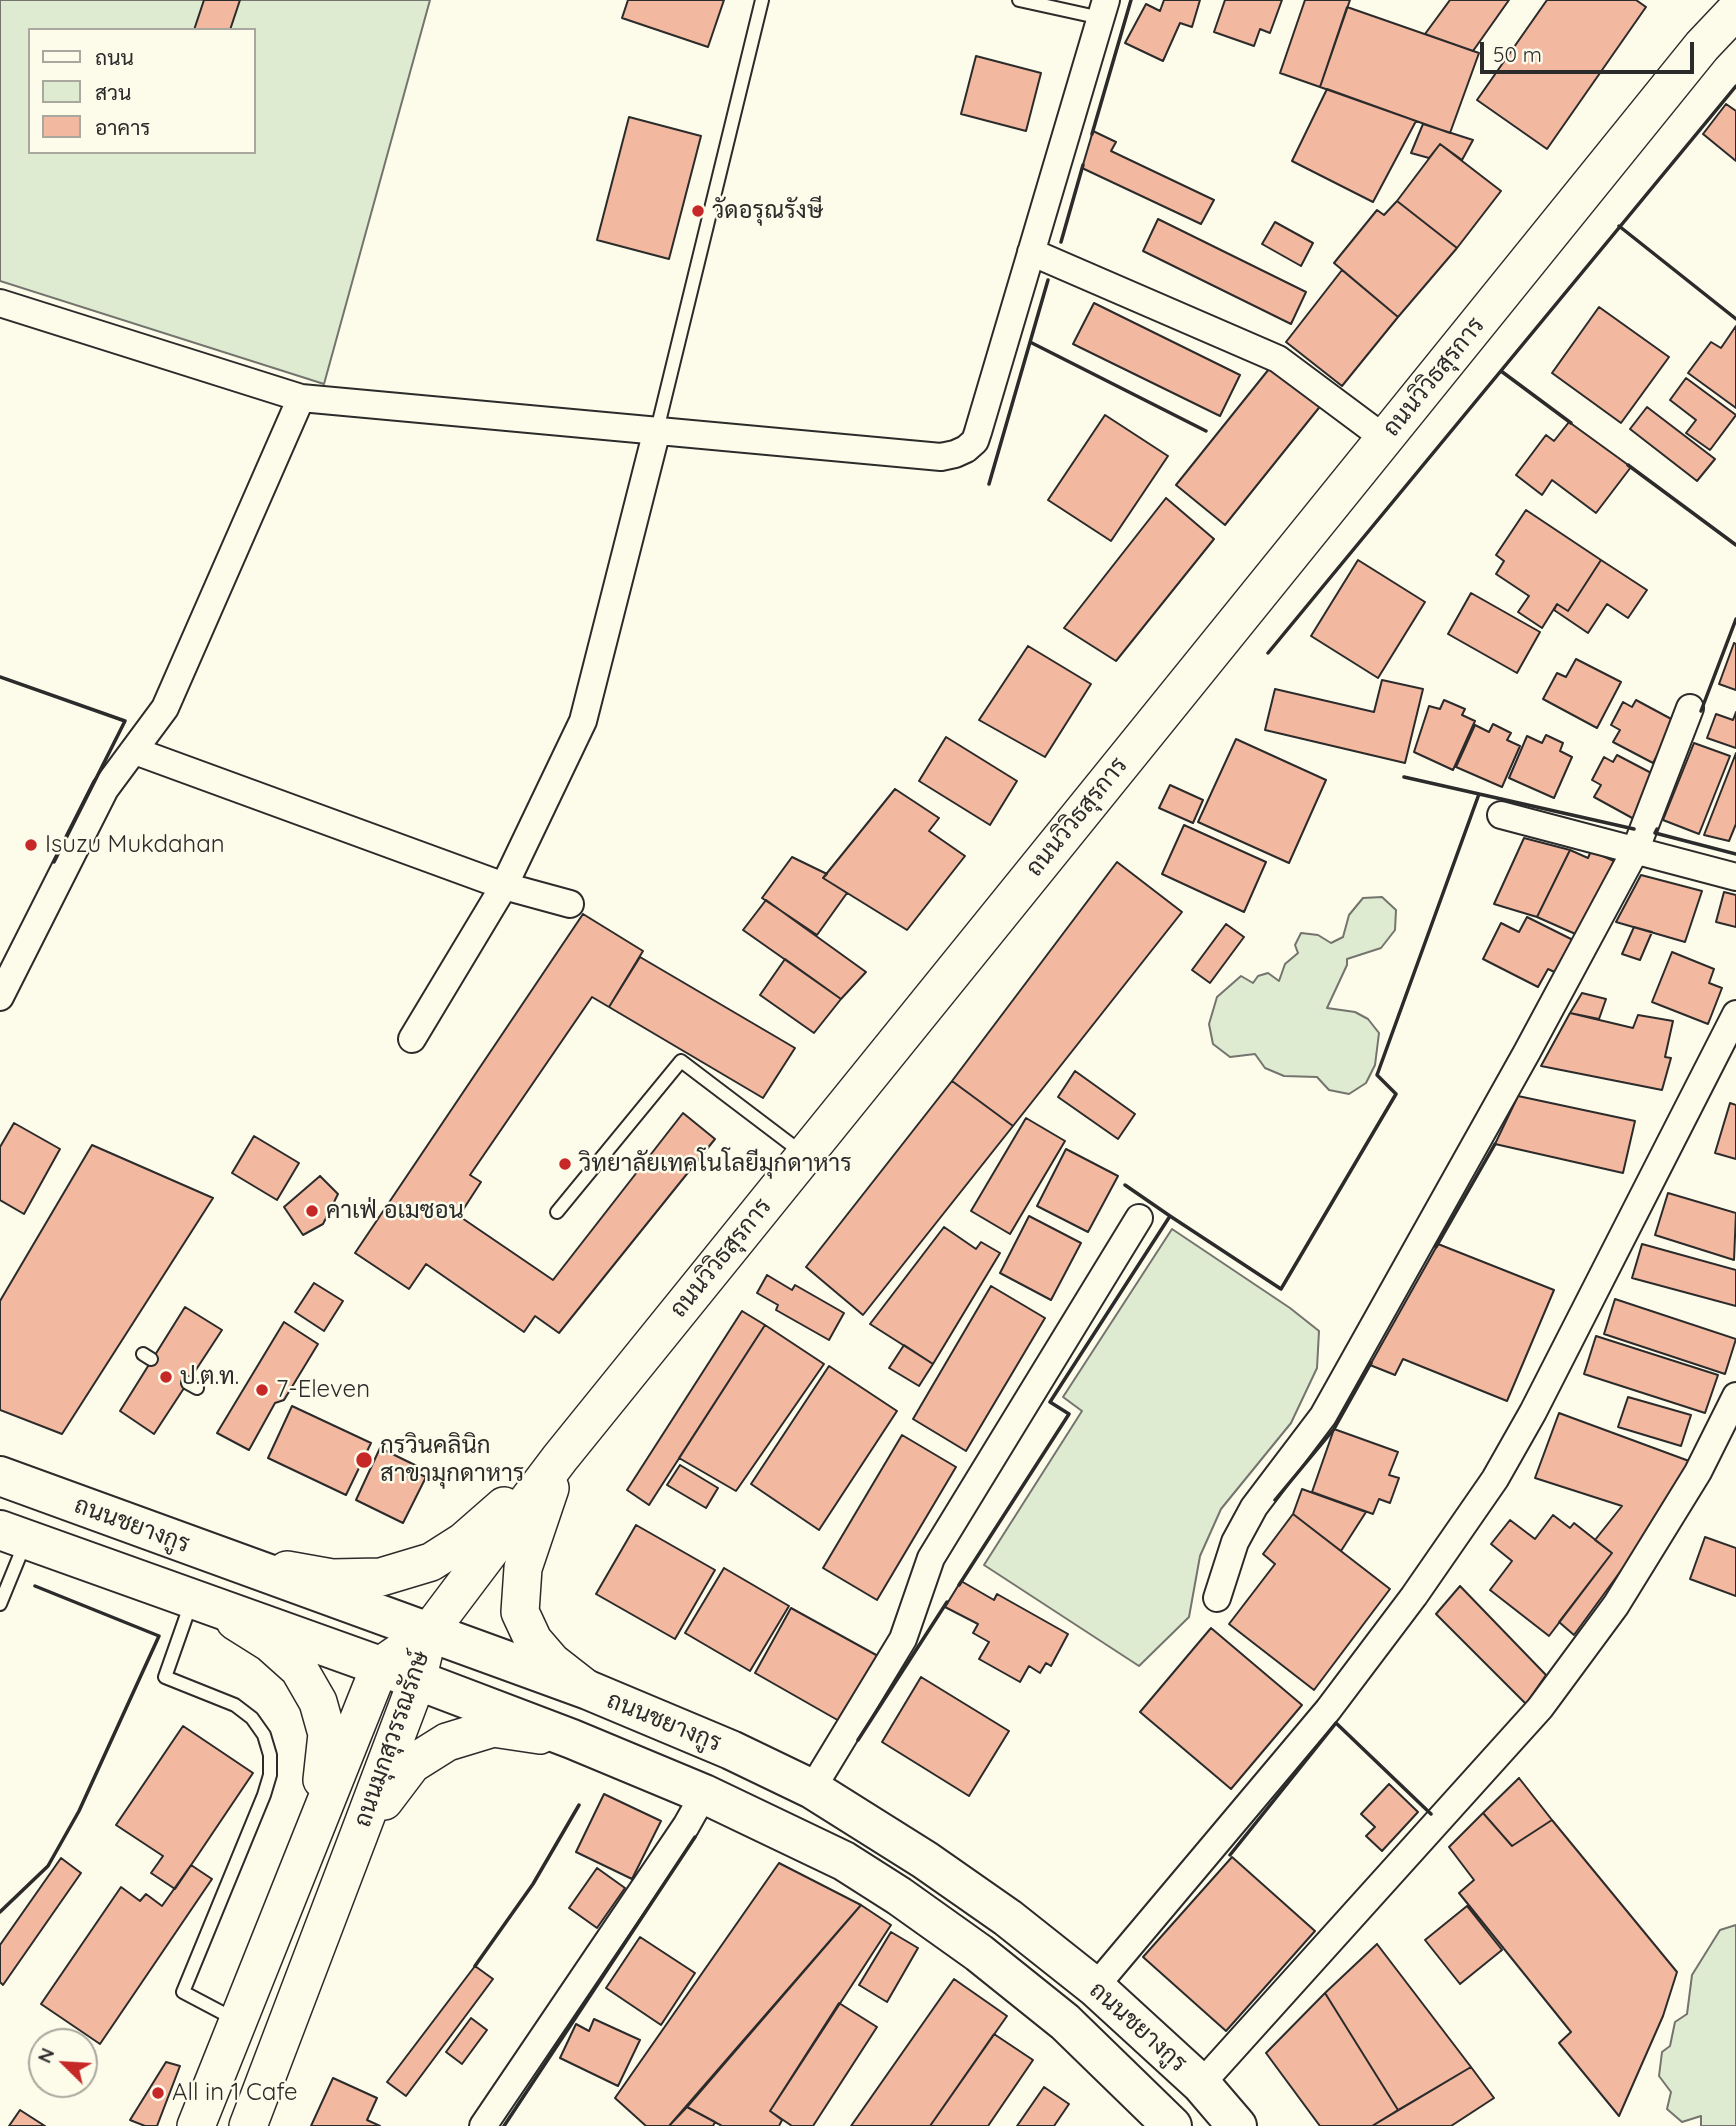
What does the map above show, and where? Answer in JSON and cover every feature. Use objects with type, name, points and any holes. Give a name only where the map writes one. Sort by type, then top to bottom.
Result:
[{"type":"main road","name":"ถนนวิวิธสุรการ","points":[[428,1633],[561,1458],[805,1155],[1702,46],[1736,10]]},
{"type":"main road","points":[[225,1559],[332,1578],[381,1577],[432,1562],[464,1541],[561,1458]]},
{"type":"main road","points":[[561,1458],[523,1568],[520,1612],[533,1640],[588,1690]]},
{"type":"main road","name":"ถนนชยางกูร","points":[[0,1476],[588,1690],[731,1750],[812,1789],[925,1860],[1008,1917],[1095,1987],[1201,2084],[1237,2126]]},
{"type":"main road","name":"ถนนชยางกูร","points":[[13,1535],[380,1666],[572,1739],[704,1794],[844,1861],[979,1952],[1065,2022],[1172,2126]]},
{"type":"main road","points":[[203,1603],[270,1643],[299,1670],[318,1702],[327,1734],[316,1822]]},
{"type":"main road","name":"ถนนมุกสุวรรณรักษ์","points":[[196,2126],[380,1666],[428,1633]]},
{"type":"main road","name":"ถนนมุกสุวรรณรักษ์","points":[[248,2126],[417,1681],[428,1633]]},
{"type":"main road","points":[[360,1832],[412,1764],[447,1742],[493,1728],[572,1739]]},
{"type":"street","points":[[0,303],[301,398],[941,457],[967,449],[975,441],[1104,9]]},
{"type":"street","points":[[1031,252],[1278,359],[1384,438]]},
{"type":"street","points":[[0,997],[105,789],[165,708],[301,398]]},
{"type":"street","points":[[412,1039],[504,886],[583,721],[657,430]]},
{"type":"street","points":[[1217,1598],[1235,1542],[1254,1507],[1323,1416],[1527,1052],[1635,851],[1690,708]]},
{"type":"street","points":[[135,751],[504,886],[570,904]]},
{"type":"street","points":[[1502,815],[1736,877]]},
{"type":"street","points":[[1095,1987],[1328,1710],[1414,1596],[1495,1479],[1533,1412],[1736,1014]]},
{"type":"street","points":[[812,1789],[903,1639],[931,1558],[1139,1218]]},
{"type":"street","points":[[1201,2084],[1540,1708],[1616,1605],[1698,1472],[1736,1396]]},
{"type":"street","points":[[483,2126],[686,1826],[704,1794]]},
{"type":"lane","points":[[657,430],[762,0]]},
{"type":"lane","points":[[1019,0],[1104,9]]},
{"type":"lane","points":[[557,1212],[681,1061],[805,1155]]},
{"type":"lane","points":[[0,1604],[13,1535]]},
{"type":"lane","points":[[203,1603],[166,1677],[235,1705],[252,1718],[264,1735],[270,1755],[270,1775],[264,1795],[183,1992],[237,2021]]},
{"type":"green space","points":[[0,0],[430,0],[324,384],[0,281]]},
{"type":"green space","points":[[1382,897],[1396,910],[1395,930],[1381,948],[1347,959],[1347,965],[1327,1008],[1355,1012],[1368,1019],[1379,1033],[1375,1065],[1366,1083],[1349,1094],[1329,1090],[1317,1077],[1284,1076],[1265,1068],[1255,1054],[1230,1057],[1213,1044],[1209,1024],[1217,997],[1241,976],[1253,983],[1258,976],[1268,973],[1279,981],[1285,964],[1298,953],[1295,945],[1301,933],[1318,935],[1331,943],[1343,937],[1349,915],[1363,898]]},
{"type":"green space","points":[[1172,1229],[1290,1308],[1319,1331],[1317,1368],[1291,1423],[1221,1509],[1200,1556],[1189,1617],[1139,1666],[984,1565],[1082,1411],[1063,1397]]},
{"type":"green space","points":[[1736,1925],[1736,2126],[1701,2126],[1701,2116],[1682,2122],[1667,2109],[1671,2092],[1659,2076],[1662,2052],[1670,2046],[1675,2022],[1687,2014],[1692,1975],[1720,1930]]},
{"type":"building","points":[[204,0],[240,0],[231,28],[195,28]]},
{"type":"building","points":[[628,0],[724,0],[708,47],[622,18]]},
{"type":"building","points":[[1164,0],[1200,0],[1192,27],[1180,23],[1163,61],[1125,43],[1146,4],[1160,11]]},
{"type":"building","points":[[1225,0],[1282,0],[1270,33],[1260,29],[1254,46],[1214,32]]},
{"type":"building","points":[[1305,0],[1350,0],[1320,87],[1280,73]]},
{"type":"building","points":[[1450,0],[1509,0],[1473,51],[1425,34]]},
{"type":"building","points":[[1547,0],[1636,0],[1646,7],[1547,149],[1477,100]]},
{"type":"building","points":[[1347,7],[1479,53],[1450,133],[1320,87]]},
{"type":"building","points":[[976,56],[1041,73],[1026,131],[961,114]]},
{"type":"building","points":[[1327,89],[1416,121],[1373,202],[1292,161]]},
{"type":"building","points":[[1726,104],[1736,111],[1736,161],[1703,134]]},
{"type":"building","points":[[629,117],[701,136],[669,259],[597,240]]},
{"type":"building","points":[[1423,124],[1473,140],[1462,160],[1440,144],[1429,158],[1411,153]]},
{"type":"building","points":[[1093,131],[1116,142],[1111,151],[1214,200],[1201,224],[1082,168]]},
{"type":"building","points":[[1440,144],[1501,191],[1457,248],[1397,201]]},
{"type":"building","points":[[1397,201],[1457,248],[1398,317],[1334,263],[1377,210],[1384,215]]},
{"type":"building","points":[[1158,219],[1306,292],[1291,324],[1143,251]]},
{"type":"building","points":[[1275,222],[1313,243],[1301,266],[1262,244]]},
{"type":"building","points":[[1342,270],[1398,317],[1342,386],[1286,342]]},
{"type":"building","points":[[1094,303],[1240,375],[1220,416],[1073,344]]},
{"type":"building","points":[[1599,307],[1669,357],[1621,423],[1552,373]]},
{"type":"building","points":[[1736,326],[1736,408],[1688,373],[1711,342],[1721,348]]},
{"type":"building","points":[[1273,364],[1322,404],[1225,525],[1176,485]]},
{"type":"building","points":[[1686,378],[1736,415],[1710,450],[1686,433],[1696,420],[1670,400]]},
{"type":"building","points":[[1647,407],[1715,459],[1697,481],[1630,429]]},
{"type":"building","points":[[1105,415],[1168,456],[1111,541],[1048,500]]},
{"type":"building","points":[[1569,422],[1631,467],[1596,513],[1552,480],[1542,495],[1516,475],[1546,435],[1554,441]]},
{"type":"building","points":[[1166,498],[1214,539],[1116,661],[1064,628]]},
{"type":"building","points":[[1526,510],[1601,560],[1568,611],[1557,604],[1542,628],[1518,612],[1529,596],[1496,574],[1504,561],[1496,555]]},
{"type":"building","points":[[1358,560],[1425,602],[1378,678],[1311,636]]},
{"type":"building","points":[[1601,560],[1647,590],[1628,618],[1607,604],[1588,633],[1554,610],[1557,604],[1568,611]]},
{"type":"building","points":[[1471,593],[1540,632],[1517,673],[1448,634]]},
{"type":"building","points":[[1734,643],[1736,644],[1736,690],[1719,684]]},
{"type":"building","points":[[1028,646],[1091,684],[1045,757],[979,720]]},
{"type":"building","points":[[1576,659],[1621,682],[1597,728],[1543,699],[1557,673],[1566,677]]},
{"type":"building","points":[[1382,680],[1423,689],[1405,763],[1265,730],[1275,689],[1374,712]]},
{"type":"building","points":[[1444,700],[1465,709],[1462,715],[1475,721],[1453,770],[1414,752],[1429,706],[1440,709]]},
{"type":"building","points":[[1636,700],[1675,721],[1653,763],[1613,742],[1620,730],[1611,725],[1623,702],[1632,707]]},
{"type":"building","points":[[1736,712],[1736,748],[1707,738],[1716,714],[1733,720]]},
{"type":"building","points":[[1493,724],[1511,733],[1507,740],[1520,746],[1502,787],[1456,767],[1475,725],[1489,732]]},
{"type":"building","points":[[1546,735],[1563,743],[1560,751],[1572,757],[1554,798],[1509,778],[1527,736],[1542,743]]},
{"type":"building","points":[[946,737],[1017,781],[990,825],[919,781]]},
{"type":"building","points":[[1236,739],[1326,780],[1289,863],[1198,822]]},
{"type":"building","points":[[1694,743],[1730,756],[1699,834],[1663,820]]},
{"type":"building","points":[[1736,753],[1736,824],[1729,841],[1704,835]]},
{"type":"building","points":[[1617,755],[1657,776],[1634,819],[1594,797],[1601,785],[1592,780],[1604,757],[1613,762]]},
{"type":"building","points":[[1170,785],[1203,800],[1193,823],[1159,808]]},
{"type":"building","points":[[895,789],[939,818],[929,831],[965,856],[907,930],[823,878]]},
{"type":"building","points":[[1184,825],[1266,862],[1244,912],[1162,874]]},
{"type":"building","points":[[1524,838],[1570,850],[1537,917],[1494,904]]},
{"type":"building","points":[[1570,850],[1588,858],[1591,851],[1614,861],[1580,936],[1537,917]]},
{"type":"building","points":[[792,857],[827,874],[823,878],[847,893],[817,935],[762,898]]},
{"type":"building","points":[[1117,862],[1182,912],[1013,1126],[952,1081]]},
{"type":"building","points":[[1641,875],[1702,891],[1685,942],[1616,922]]},
{"type":"building","points":[[1724,892],[1736,895],[1736,927],[1716,922]]},
{"type":"building","points":[[766,900],[866,972],[841,999],[743,930]]},
{"type":"building","points":[[583,914],[643,951],[609,1007],[592,997],[470,1175],[481,1182],[459,1216],[553,1280],[683,1113],[715,1139],[559,1333],[535,1316],[524,1332],[426,1264],[409,1289],[355,1253]]},
{"type":"building","points":[[1527,917],[1575,941],[1559,974],[1548,969],[1538,987],[1483,959],[1501,923],[1519,932]]},
{"type":"building","points":[[1226,924],[1244,937],[1210,983],[1192,970]]},
{"type":"building","points":[[1634,927],[1652,932],[1640,960],[1622,954]]},
{"type":"building","points":[[1672,952],[1714,969],[1709,983],[1722,988],[1708,1024],[1652,1002]]},
{"type":"building","points":[[640,957],[795,1048],[763,1098],[609,1007]]},
{"type":"building","points":[[785,959],[841,999],[814,1033],[760,995]]},
{"type":"building","points":[[1582,993],[1606,999],[1599,1019],[1570,1013]]},
{"type":"building","points":[[1570,1013],[1633,1028],[1638,1015],[1673,1021],[1665,1057],[1671,1058],[1662,1090],[1541,1066]]},
{"type":"building","points":[[1075,1071],[1135,1114],[1118,1139],[1058,1097]]},
{"type":"building","points":[[952,1081],[1013,1126],[863,1315],[806,1267]]},
{"type":"building","points":[[1518,1096],[1635,1121],[1623,1173],[1495,1144]]},
{"type":"building","points":[[1730,1103],[1736,1105],[1736,1159],[1715,1153]]},
{"type":"building","points":[[1026,1118],[1065,1141],[1010,1234],[971,1211]]},
{"type":"building","points":[[14,1123],[60,1149],[24,1214],[0,1200],[0,1147]]},
{"type":"building","points":[[254,1136],[299,1163],[277,1200],[232,1173]]},
{"type":"building","points":[[92,1145],[213,1198],[62,1434],[0,1410],[0,1301]]},
{"type":"building","points":[[1066,1149],[1118,1176],[1088,1232],[1037,1206]]},
{"type":"building","points":[[320,1176],[338,1194],[323,1224],[303,1235],[284,1207]]},
{"type":"building","points":[[1668,1193],[1736,1213],[1734,1260],[1655,1235]]},
{"type":"building","points":[[1029,1216],[1081,1243],[1051,1300],[1000,1273]]},
{"type":"building","points":[[944,1227],[976,1249],[981,1242],[1000,1253],[933,1364],[870,1324]]},
{"type":"building","points":[[1438,1244],[1554,1290],[1507,1401],[1403,1359],[1395,1375],[1370,1365]]},
{"type":"building","points":[[1642,1244],[1736,1270],[1736,1306],[1632,1278]]},
{"type":"building","points":[[767,1275],[792,1290],[795,1285],[844,1313],[829,1340],[776,1310],[778,1305],[757,1293]]},
{"type":"building","points":[[314,1283],[343,1301],[324,1331],[295,1312]]},
{"type":"building","points":[[991,1286],[1045,1318],[966,1451],[913,1419]]},
{"type":"building","points":[[1615,1299],[1736,1339],[1725,1374],[1604,1334]]},
{"type":"building","points":[[185,1307],[222,1330],[154,1434],[120,1411]]},
{"type":"building","points":[[742,1311],[765,1325],[649,1505],[627,1490]]},
{"type":"building","points":[[284,1322],[318,1344],[284,1400],[275,1403],[249,1450],[217,1433]]},
{"type":"building","points":[[765,1325],[824,1364],[736,1491],[679,1458]]},
{"type":"building","points":[[1596,1336],[1718,1375],[1705,1413],[1584,1374]]},
{"type":"building","points":[[904,1345],[933,1364],[919,1386],[889,1368]]},
{"type":"building","points":[[829,1366],[897,1411],[819,1530],[751,1484]]},
{"type":"building","points":[[1628,1397],[1691,1415],[1681,1446],[1618,1427]]},
{"type":"building","points":[[292,1406],[371,1443],[346,1495],[268,1458]]},
{"type":"building","points":[[1559,1413],[1689,1461],[1650,1531],[1574,1635],[1559,1622],[1612,1553],[1595,1540],[1622,1506],[1535,1478]]},
{"type":"building","points":[[1334,1429],[1398,1452],[1389,1475],[1399,1478],[1390,1503],[1379,1499],[1373,1514],[1312,1492]]},
{"type":"building","points":[[902,1435],[956,1467],[877,1600],[823,1568]]},
{"type":"building","points":[[380,1448],[421,1468],[419,1474],[426,1477],[403,1523],[356,1500]]},
{"type":"building","points":[[680,1465],[718,1488],[706,1508],[667,1485]]},
{"type":"building","points":[[1302,1489],[1366,1512],[1341,1551],[1293,1514]]},
{"type":"building","points":[[1293,1514],[1390,1589],[1314,1690],[1229,1624],[1275,1564],[1263,1554]]},
{"type":"building","points":[[1553,1515],[1570,1528],[1574,1523],[1612,1553],[1549,1636],[1490,1590],[1512,1561],[1491,1544],[1510,1520],[1535,1539]]},
{"type":"building","points":[[636,1525],[715,1570],[675,1639],[596,1594]]},
{"type":"building","points":[[1705,1537],[1736,1548],[1736,1596],[1690,1579]]},
{"type":"building","points":[[724,1568],[789,1606],[750,1671],[685,1633]]},
{"type":"building","points":[[961,1581],[994,1600],[997,1594],[1068,1634],[1051,1666],[1046,1663],[1040,1673],[1029,1666],[1020,1682],[979,1659],[989,1642],[973,1633],[978,1624],[945,1607]]},
{"type":"building","points":[[1460,1586],[1546,1675],[1526,1704],[1436,1614]]},
{"type":"building","points":[[791,1608],[878,1656],[841,1722],[755,1673]]},
{"type":"building","points":[[1211,1628],[1302,1705],[1231,1789],[1140,1712]]},
{"type":"building","points":[[921,1677],[1009,1731],[969,1796],[882,1742]]},
{"type":"building","points":[[183,1726],[253,1773],[175,1889],[151,1873],[163,1856],[116,1825]]},
{"type":"building","points":[[1519,1778],[1552,1820],[1512,1846],[1483,1813]]},
{"type":"building","points":[[1389,1784],[1418,1812],[1382,1851],[1366,1836],[1375,1827],[1361,1814]]},
{"type":"building","points":[[604,1794],[661,1821],[632,1879],[576,1852]]},
{"type":"building","points":[[1483,1813],[1512,1846],[1552,1820],[1677,1972],[1663,2016],[1619,2116],[1559,2043],[1571,2032],[1459,1893],[1474,1880],[1449,1847]]},
{"type":"building","points":[[1232,1857],[1315,1931],[1226,2031],[1143,1957]]},
{"type":"building","points":[[61,1858],[81,1873],[3,1985],[0,1982],[0,1945]]},
{"type":"building","points":[[779,1863],[861,1905],[669,2126],[646,2126],[615,2098]]},
{"type":"building","points":[[191,1865],[212,1879],[100,2044],[98,2028],[76,2028],[41,2004],[121,1887],[140,1901],[146,1894],[162,1906]]},
{"type":"building","points":[[597,1868],[625,1888],[597,1928],[569,1908]]},
{"type":"building","points":[[861,1905],[891,1925],[770,2111],[782,2120],[779,2126],[722,2126],[687,2107]]},
{"type":"building","points":[[1467,1906],[1502,1950],[1460,1984],[1425,1940]]},
{"type":"building","points":[[891,1932],[918,1948],[887,2002],[859,1985]]},
{"type":"building","points":[[640,1937],[695,1973],[661,2025],[606,1988]]},
{"type":"building","points":[[1377,1944],[1471,2067],[1398,2110],[1325,1993]]},
{"type":"building","points":[[475,1966],[493,1979],[406,2096],[387,2082]]},
{"type":"building","points":[[954,1979],[1007,2016],[930,2126],[851,2126]]},
{"type":"building","points":[[1325,1993],[1398,2110],[1372,2126],[1320,2126],[1266,2053]]},
{"type":"building","points":[[839,2003],[877,2027],[813,2126],[792,2126],[770,2111]]},
{"type":"building","points":[[471,2018],[487,2030],[462,2064],[446,2052]]},
{"type":"building","points":[[594,2019],[640,2040],[618,2086],[560,2058],[576,2024],[589,2031]]},
{"type":"building","points":[[994,2034],[1033,2060],[988,2126],[930,2126]]},
{"type":"building","name":"All in 1 Cafe","points":[[166,2062],[180,2066],[157,2126],[145,2126],[130,2120]]},
{"type":"building","points":[[1471,2067],[1494,2098],[1451,2126],[1372,2126]]},
{"type":"building","points":[[333,2078],[377,2098],[367,2120],[380,2126],[311,2126]]},
{"type":"building","points":[[1044,2087],[1069,2104],[1054,2126],[1017,2126]]},
{"type":"building","points":[[687,2107],[715,2122],[713,2126],[669,2126]]},
{"type":"building","points":[[20,2110],[45,2126],[9,2126]]},
{"type":"wall","points":[[1092,134],[1131,0]]},
{"type":"wall","points":[[1268,653],[1736,86]]},
{"type":"wall","points":[[1061,242],[1083,165]]},
{"type":"wall","points":[[1619,226],[1736,319]]},
{"type":"wall","points":[[989,484],[1048,280]]},
{"type":"wall","points":[[1030,342],[1206,431]]},
{"type":"wall","points":[[1501,371],[1571,423]]},
{"type":"wall","points":[[1628,465],[1736,545]]},
{"type":"wall","points":[[1701,711],[1736,619]]},
{"type":"wall","points":[[0,677],[125,721],[54,862]]},
{"type":"wall","points":[[1404,777],[1634,829]]},
{"type":"wall","points":[[1170,1216],[1281,1289],[1396,1094],[1377,1075],[1479,794]]},
{"type":"wall","points":[[1657,829],[1655,833],[1736,854]]},
{"type":"wall","points":[[1436,1247],[1495,1144]]},
{"type":"wall","points":[[959,1585],[1069,1414],[1050,1402],[1170,1216],[1125,1185]]},
{"type":"wall","points":[[1275,1500],[1334,1429],[1371,1363]]},
{"type":"wall","points":[[0,1912],[48,1866],[79,1811],[159,1636],[35,1586]]},
{"type":"wall","points":[[858,1740],[947,1602]]},
{"type":"wall","points":[[1230,1855],[1336,1723],[1431,1814]]},
{"type":"wall","points":[[475,1966],[533,1884],[579,1805]]},
{"type":"wall","points":[[504,2126],[695,1837]]},
{"type":"place","name":"วัดอรุณรังษี","points":[[698,211]]},
{"type":"place","name":"Isuzu Mukdahan","points":[[31,845]]},
{"type":"place","name":"วิทยาลัยเทคโนโลยีมุกดาหาร","points":[[565,1164]]},
{"type":"place","name":"คาเฟ่ อเมซอน","points":[[312,1211]]},
{"type":"place","name":"ป.ต.ท.","points":[[166,1377]]},
{"type":"place","name":"7-Eleven","points":[[262,1390]]},
{"type":"place","name":"กรวินคลินิก สาขามุกดาหาร","points":[[364,1460]]},
{"type":"place","name":"All in 1 Cafe","points":[[158,2093]]}]
